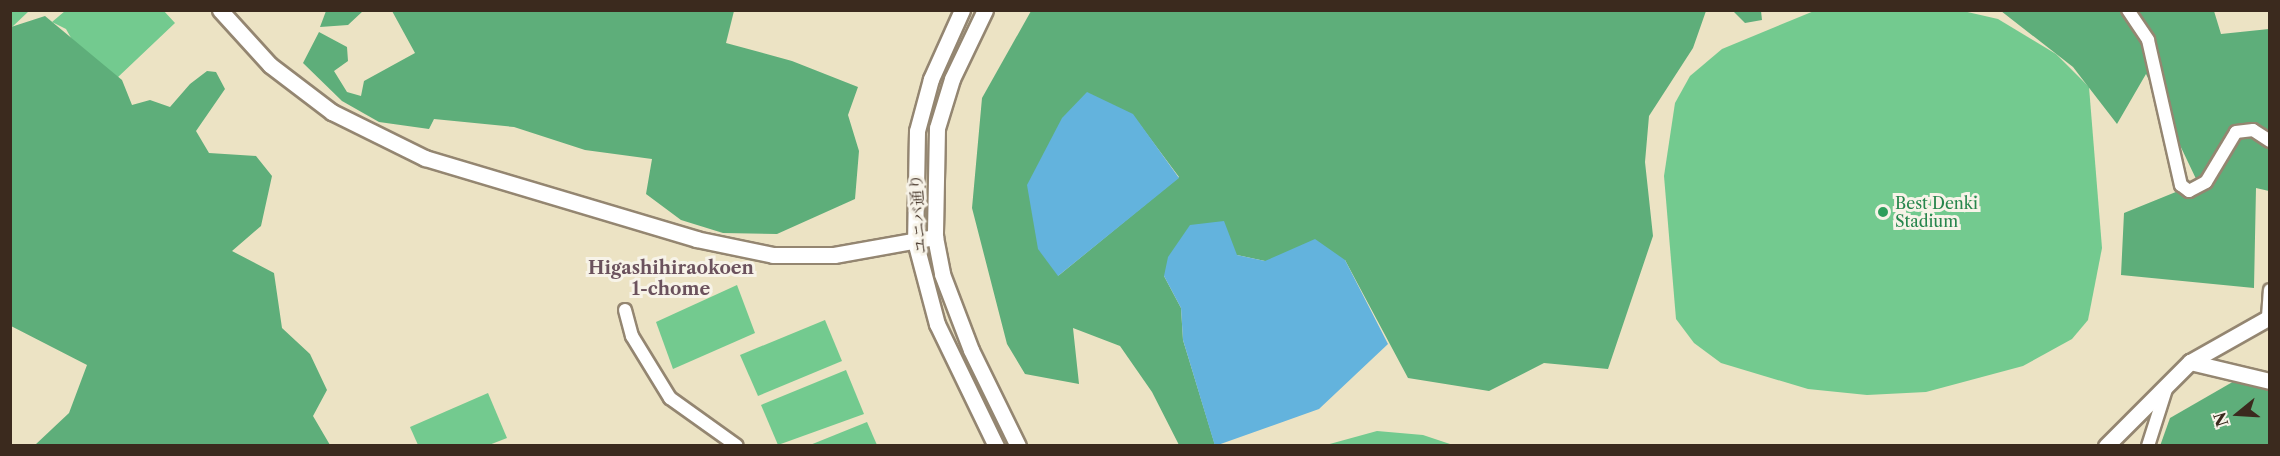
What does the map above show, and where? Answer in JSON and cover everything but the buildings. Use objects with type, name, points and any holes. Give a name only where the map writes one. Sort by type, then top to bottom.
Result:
[{"type":"street","points":[[220,10],[270,65],[332,112],[425,158],[696,238],[773,255],[834,255],[934,237]]},
{"type":"street","name":"ユニバ通り","points":[[962,10],[931,79],[917,131],[915,241],[938,324],[996,446]]},
{"type":"street","name":"ユニバ通り","points":[[985,10],[952,80],[937,128],[934,237],[942,274],[967,339],[1018,446]]},
{"type":"street","points":[[2128,10],[2148,40],[2181,185],[2189,191],[2206,182],[2236,132],[2253,130],[2270,141]]},
{"type":"street","points":[[2106,446],[2190,362],[2269,317],[2270,290]]},
{"type":"street","points":[[625,310],[632,336],[670,398],[737,446]]},
{"type":"street","points":[[2190,362],[2270,381]]},
{"type":"street","points":[[2148,446],[2167,386]]},
{"type":"green space","points":[[163,10],[175,23],[117,78],[84,61],[66,29],[52,22],[65,11]]},
{"type":"green space","points":[[326,10],[363,11],[348,25],[320,27]]},
{"type":"green space","points":[[11,11],[29,11],[11,28]]},
{"type":"green space","points":[[392,11],[734,11],[726,43],[792,61],[858,87],[848,115],[859,151],[855,199],[777,234],[723,233],[681,220],[646,194],[652,159],[585,150],[514,127],[434,119],[429,129],[379,122],[342,101],[303,63],[319,32],[347,47],[348,61],[334,71],[347,92],[361,96],[364,81],[415,53]]},
{"type":"green space","points":[[1031,11],[1706,11],[1693,48],[1649,116],[1645,162],[1653,236],[1608,369],[1544,363],[1489,391],[1408,378],[1345,260],[1265,261],[1237,255],[1164,276],[1181,308],[1183,340],[1215,445],[1179,445],[1152,392],[1120,346],[1073,328],[1079,384],[1025,374],[1007,344],[972,208],[982,98]],"holes":[[[1132,114],[1179,177],[1058,276]]]},
{"type":"green space","points":[[1733,11],[1761,11],[1762,20],[1745,23]]},
{"type":"green space","name":"Best Denki Stadium","points":[[1814,11],[1963,11],[1998,19],[2056,54],[2089,87],[2102,248],[2088,320],[2072,339],[2023,366],[1926,392],[1867,395],[1808,389],[1721,363],[1694,343],[1676,319],[1664,176],[1675,103],[1690,76],[1722,49]]},
{"type":"green space","points":[[2001,11],[2214,11],[2221,34],[2269,29],[2269,191],[2256,188],[2254,288],[2121,275],[2124,213],[2198,183],[2146,74],[2117,124],[2073,67]]},
{"type":"green space","points":[[45,16],[122,80],[132,105],[150,100],[170,107],[190,84],[207,71],[216,72],[225,89],[196,131],[209,153],[256,156],[272,176],[261,226],[232,251],[274,273],[282,328],[310,354],[327,390],[313,416],[330,445],[35,445],[69,413],[87,365],[11,326],[11,27]]},
{"type":"green space","points":[[737,285],[755,333],[673,369],[656,322]]},
{"type":"green space","points":[[825,320],[842,361],[758,396],[740,355]]},
{"type":"green space","points":[[846,370],[864,414],[778,445],[761,405]]},
{"type":"green space","points":[[2236,380],[2269,391],[2269,445],[2160,446],[2170,418]]},
{"type":"green space","points":[[488,393],[507,438],[489,445],[418,445],[410,427]]},
{"type":"green space","points":[[867,422],[877,445],[810,445]]},
{"type":"green space","points":[[1377,431],[1423,435],[1453,445],[1326,445]]},
{"type":"water","points":[[1087,92],[1133,114],[1179,178],[1058,276],[1038,249],[1027,185],[1062,118]]},
{"type":"water","points":[[1224,221],[1237,255],[1265,261],[1315,239],[1345,260],[1388,344],[1319,409],[1215,446],[1183,340],[1181,308],[1164,276],[1168,257],[1190,225]]},
{"type":"place","name":"Best Denki Stadium","points":[[1883,212]]},
{"type":"district","name":"Higashihiraokoen 1-chome","points":[[671,279]]}]
